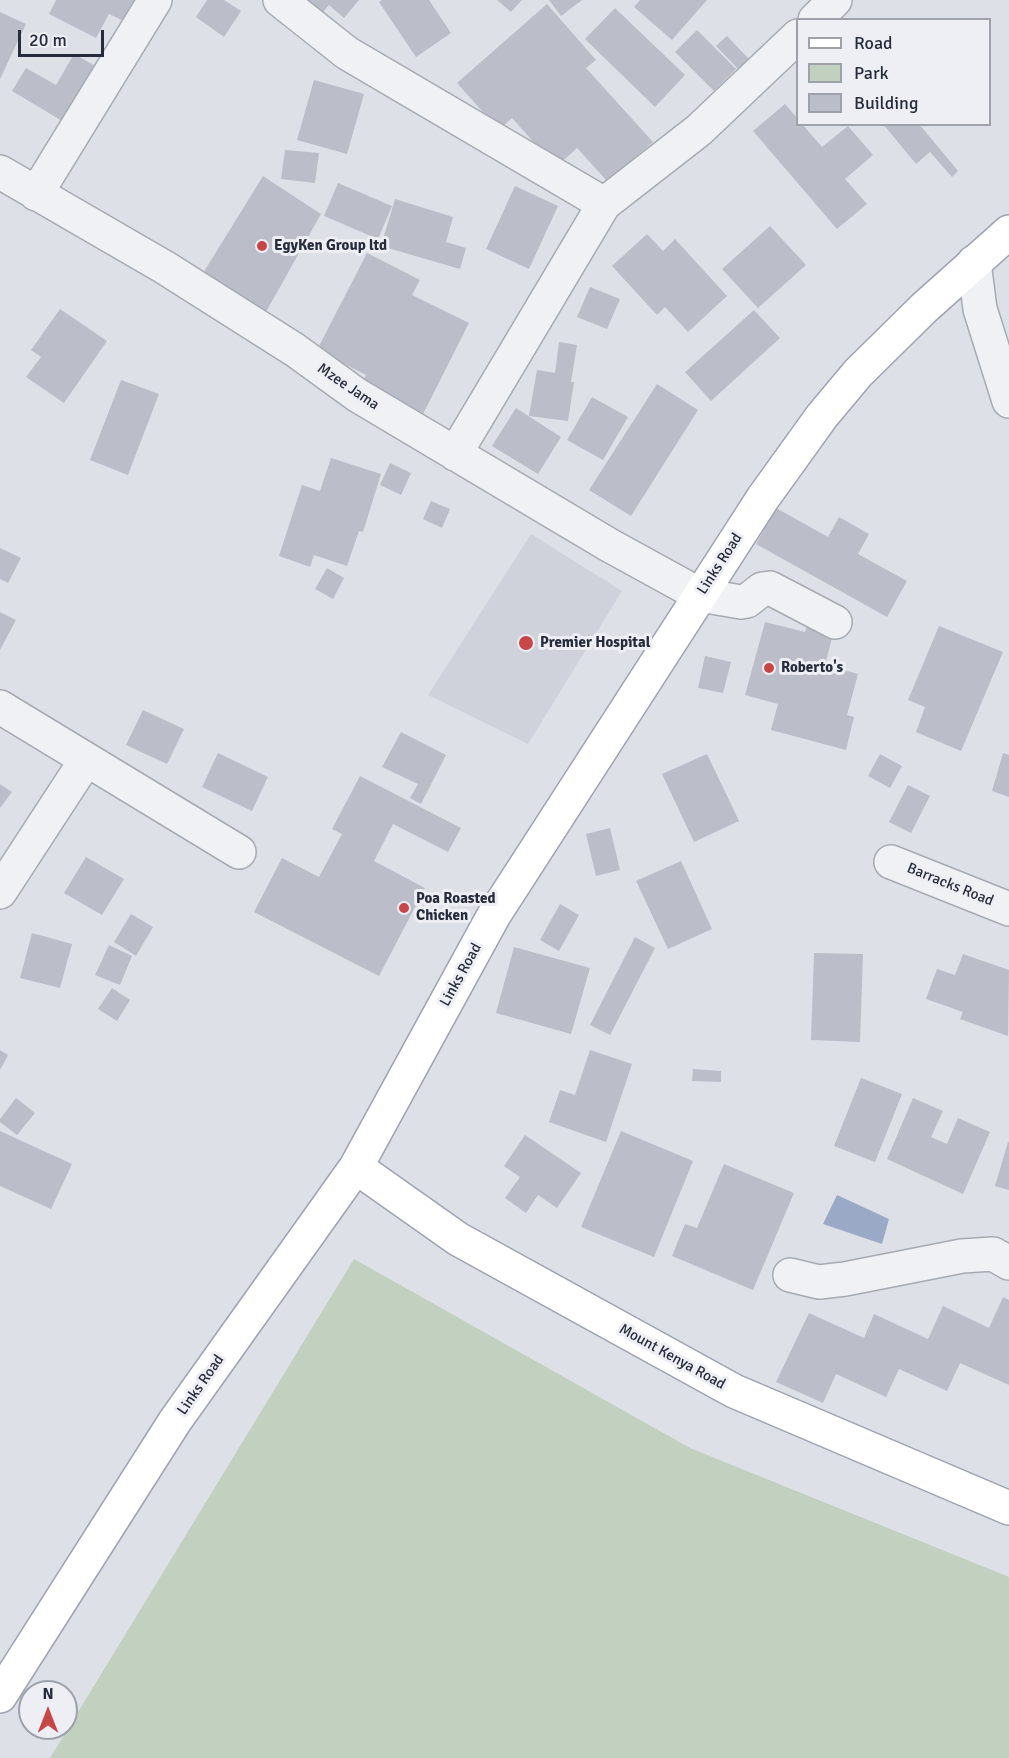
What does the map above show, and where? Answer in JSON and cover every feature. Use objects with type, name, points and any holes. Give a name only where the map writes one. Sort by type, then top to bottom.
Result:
[{"type":"main road","name":"Links Road","points":[[0,1696],[175,1421],[356,1167],[494,915],[763,498],[822,416],[858,373],[974,262],[1009,232]]},
{"type":"main road","name":"Mount Kenya Road","points":[[356,1167],[458,1239],[734,1391],[1009,1508]]},
{"type":"street","points":[[36,194],[155,0]]},
{"type":"street","points":[[280,0],[347,53],[604,204]]},
{"type":"street","points":[[817,18],[836,0]]},
{"type":"street","points":[[455,454],[604,204],[699,130],[796,38]]},
{"type":"street","name":"Mzee Jama","points":[[0,172],[164,267],[295,350],[357,395],[700,595],[741,602],[747,601],[762,589],[771,588],[835,622]]},
{"type":"street","points":[[974,262],[980,309],[1009,401]]},
{"type":"street","points":[[0,707],[239,852]]},
{"type":"street","points":[[0,892],[86,760]]},
{"type":"street","name":"Barracks Road","points":[[891,862],[1009,909]]},
{"type":"street","points":[[790,1275],[819,1282],[972,1255],[993,1254],[1009,1263]]},
{"type":"shaded area","name":"Premier Hospital","points":[[531,534],[622,591],[528,744],[428,695]]},
{"type":"green space","points":[[354,1259],[690,1448],[1009,1577],[1009,1758],[50,1758],[61,1740],[78,1740],[78,1712]]},
{"type":"water","points":[[837,1195],[889,1219],[882,1244],[823,1224]]},
{"type":"building","points":[[56,0],[135,0],[124,21],[109,14],[96,38],[49,14]]},
{"type":"building","points":[[207,0],[224,0],[241,11],[224,37],[196,17]]},
{"type":"building","points":[[288,0],[359,0],[344,18],[329,5],[314,23]]},
{"type":"building","points":[[382,0],[429,0],[451,33],[416,57],[379,2]]},
{"type":"building","points":[[497,0],[522,0],[511,12]]},
{"type":"building","points":[[549,0],[582,0],[561,16]]},
{"type":"building","points":[[640,0],[707,0],[672,40],[634,7]]},
{"type":"building","points":[[547,4],[596,60],[586,68],[653,142],[607,181],[577,148],[556,167],[512,118],[499,130],[457,83]]},
{"type":"building","points":[[615,8],[685,75],[655,107],[585,39]]},
{"type":"building","points":[[0,12],[26,24],[0,79]]},
{"type":"building","points":[[697,30],[736,69],[714,91],[675,52]]},
{"type":"building","points":[[727,36],[751,61],[740,71],[716,46]]},
{"type":"building","points":[[74,54],[97,67],[64,122],[12,91],[26,68],[56,85]]},
{"type":"building","points":[[314,80],[364,94],[347,154],[297,140]]},
{"type":"building","points":[[785,104],[796,117],[796,126],[804,126],[822,147],[848,126],[873,155],[845,179],[867,204],[837,229],[753,131]]},
{"type":"building","points":[[885,126],[921,126],[958,171],[952,177],[930,152],[916,164]]},
{"type":"building","points":[[285,150],[319,153],[315,183],[281,179]]},
{"type":"building","name":"EgyKen Group ltd","points":[[263,176],[321,214],[262,319],[200,278]]},
{"type":"building","points":[[338,183],[392,206],[378,239],[324,216]]},
{"type":"building","points":[[515,186],[558,206],[529,269],[486,249]]},
{"type":"building","points":[[395,199],[453,217],[446,242],[466,248],[460,269],[381,246]]},
{"type":"building","points":[[770,226],[806,265],[758,308],[722,269]]},
{"type":"building","points":[[647,234],[663,251],[675,239],[727,296],[688,332],[665,307],[657,315],[612,266]]},
{"type":"building","points":[[367,253],[420,280],[412,295],[469,323],[420,420],[359,389],[366,375],[317,350]]},
{"type":"building","points":[[590,287],[620,299],[607,329],[577,317]]},
{"type":"building","points":[[60,309],[107,341],[64,403],[26,377],[41,357],[31,350]]},
{"type":"building","points":[[754,310],[780,338],[711,401],[685,372]]},
{"type":"building","points":[[559,342],[577,345],[568,421],[529,416],[537,370],[555,373]]},
{"type":"building","points":[[121,380],[159,394],[128,475],[90,460]]},
{"type":"building","points":[[657,384],[698,410],[631,516],[589,490]]},
{"type":"building","points":[[592,397],[628,417],[603,460],[567,440]]},
{"type":"building","points":[[516,408],[561,437],[538,474],[492,446]]},
{"type":"building","points":[[331,458],[381,474],[363,532],[359,531],[347,566],[314,555],[310,567],[279,556],[302,485],[320,491]]},
{"type":"building","points":[[390,463],[411,473],[401,495],[380,485]]},
{"type":"building","points":[[431,501],[450,509],[442,528],[423,519]]},
{"type":"building","points":[[776,508],[828,537],[839,517],[869,534],[858,554],[907,581],[887,617],[756,544]]},
{"type":"building","points":[[0,548],[21,558],[8,583],[0,579]]},
{"type":"building","points":[[327,568],[344,578],[333,599],[315,589]]},
{"type":"building","points":[[0,612],[16,620],[0,650]]},
{"type":"building","points":[[765,622],[805,632],[807,626],[833,634],[825,665],[858,674],[847,715],[854,717],[846,750],[771,730],[778,704],[745,695]]},
{"type":"building","points":[[939,626],[1003,652],[961,751],[916,732],[925,707],[908,700]]},
{"type":"building","points":[[705,656],[731,662],[723,693],[698,688]]},
{"type":"building","points":[[143,710],[184,729],[167,764],[126,745]]},
{"type":"building","points":[[401,732],[446,755],[421,804],[410,798],[418,784],[382,767]]},
{"type":"building","points":[[218,753],[268,777],[252,811],[202,787]]},
{"type":"building","points":[[1003,753],[1009,755],[1009,797],[992,791]]},
{"type":"building","points":[[707,754],[739,821],[694,842],[662,774]]},
{"type":"building","points":[[880,754],[902,766],[890,788],[868,776]]},
{"type":"building","points":[[360,776],[461,828],[448,852],[393,824],[374,861],[425,888],[379,976],[254,912],[282,858],[319,877],[342,834],[332,829]]},
{"type":"building","points":[[0,784],[12,792],[0,808]]},
{"type":"building","points":[[908,785],[930,796],[911,833],[889,822]]},
{"type":"building","points":[[610,828],[620,870],[596,876],[586,834]]},
{"type":"building","points":[[86,857],[124,879],[102,915],[64,893]]},
{"type":"building","points":[[681,861],[712,929],[668,949],[636,881]]},
{"type":"building","points":[[560,904],[579,915],[559,951],[540,940]]},
{"type":"building","points":[[131,914],[153,927],[136,956],[114,942]]},
{"type":"building","points":[[32,933],[72,944],[60,988],[20,978]]},
{"type":"building","points":[[635,937],[655,948],[610,1035],[590,1025]]},
{"type":"building","points":[[109,945],[132,956],[120,985],[95,975]]},
{"type":"building","points":[[514,947],[590,968],[571,1034],[496,1013]]},
{"type":"building","points":[[814,953],[863,954],[860,1042],[811,1040]]},
{"type":"building","points":[[963,954],[1009,970],[1008,1036],[960,1019],[963,1012],[926,999],[937,969],[955,975]]},
{"type":"building","points":[[112,988],[130,1000],[117,1021],[98,1009]]},
{"type":"building","points":[[0,1050],[8,1055],[0,1070]]},
{"type":"building","points":[[590,1050],[632,1064],[606,1142],[549,1122],[560,1090],[575,1095]]},
{"type":"building","points":[[693,1069],[721,1071],[721,1082],[692,1081]]},
{"type":"building","points":[[861,1078],[902,1094],[875,1162],[834,1146]]},
{"type":"building","points":[[16,1098],[35,1113],[17,1135],[0,1122]]},
{"type":"building","points":[[913,1098],[943,1111],[931,1137],[947,1144],[958,1118],[990,1132],[963,1194],[887,1159]]},
{"type":"building","points":[[0,1131],[72,1164],[51,1209],[0,1186]]},
{"type":"building","points":[[621,1131],[693,1161],[654,1257],[581,1227]]},
{"type":"building","points":[[525,1135],[581,1173],[557,1208],[538,1195],[526,1213],[505,1198],[520,1177],[504,1166]]},
{"type":"building","points":[[1009,1142],[1009,1190],[995,1186]]},
{"type":"building","points":[[724,1164],[794,1193],[753,1290],[672,1256],[685,1224],[697,1228]]},
{"type":"building","points":[[1003,1297],[1009,1300],[1009,1385],[960,1363],[947,1391],[899,1369],[886,1397],[836,1374],[823,1403],[776,1382],[809,1313],[864,1338],[874,1314],[928,1339],[943,1306],[989,1328]]},
{"type":"place","name":"EgyKen Group ltd","points":[[262,246]]},
{"type":"place","name":"Premier Hospital","points":[[526,643]]},
{"type":"place","name":"Roberto's","points":[[769,668]]},
{"type":"place","name":"Poa Roasted Chicken","points":[[404,908]]}]
